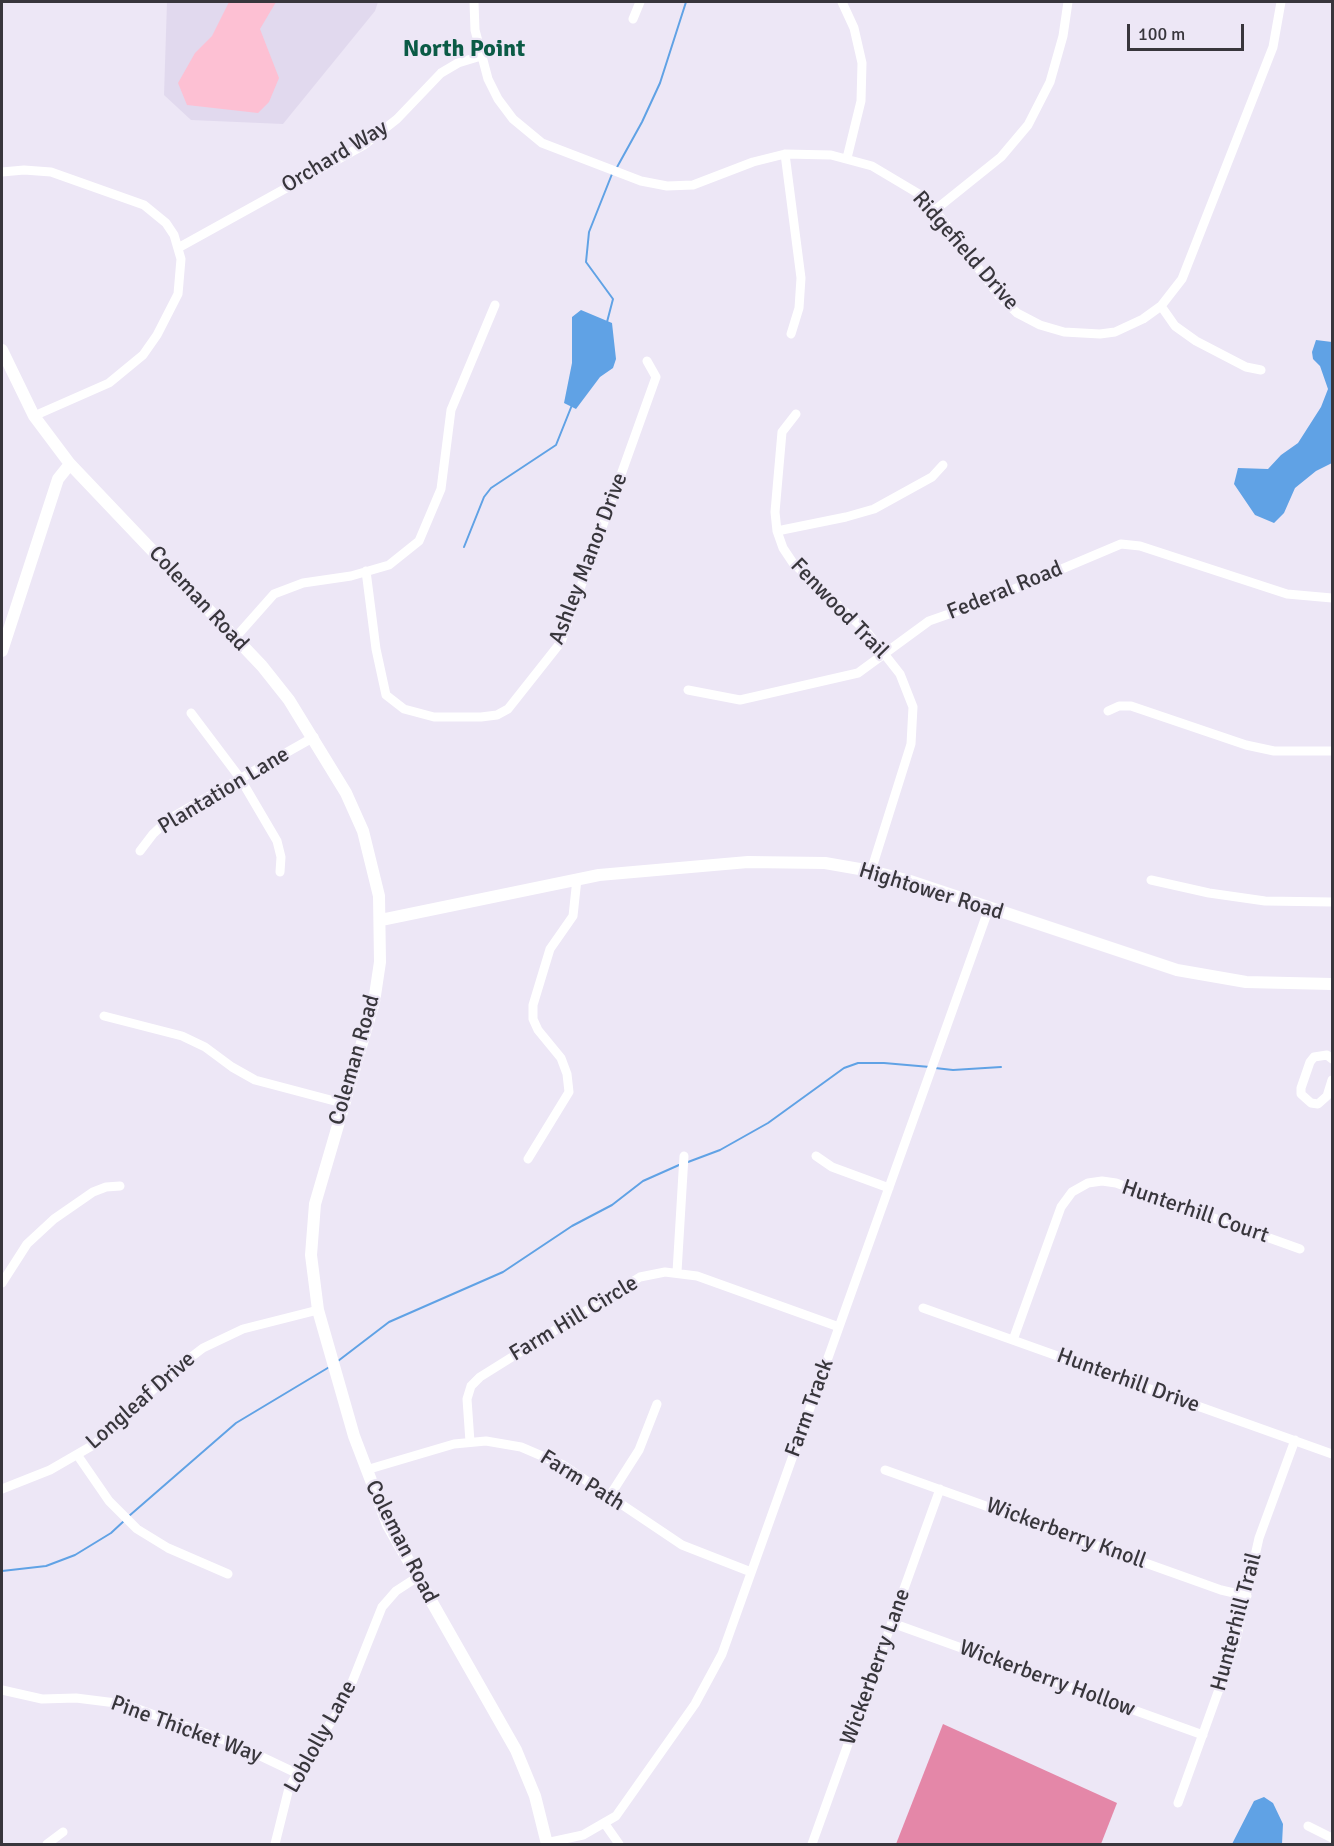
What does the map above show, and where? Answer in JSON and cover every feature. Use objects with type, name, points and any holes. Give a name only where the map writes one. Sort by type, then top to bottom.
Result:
[{"type":"street","name":"Ridgefield Drive","points":[[474,2],[475,30],[481,56],[498,99],[529,135],[558,152],[641,182],[667,186],[693,185],[753,162],[785,154],[816,154],[847,158],[896,178],[919,194],[936,210],[999,296],[1017,313],[1040,325],[1064,332],[1100,334],[1129,326],[1161,306],[1188,267],[1272,47],[1281,2]]},
{"type":"street","points":[[633,19],[640,2]]},
{"type":"street","points":[[842,2],[854,28],[862,63],[861,101],[847,158]]},
{"type":"street","points":[[936,210],[1001,157],[1028,125],[1050,82],[1063,36],[1068,2]]},
{"type":"street","name":"Orchard Way","points":[[178,248],[364,145],[397,119],[441,72],[458,63],[481,56]]},
{"type":"street","points":[[785,154],[801,278],[799,308],[791,334]]},
{"type":"street","points":[[2,172],[24,170],[51,172],[131,198],[156,213],[166,224],[178,248],[182,271],[178,294],[157,335],[142,355],[109,383],[34,416]]},
{"type":"street","points":[[235,638],[274,594],[303,583],[389,565],[419,541],[441,489],[451,410],[495,306]]},
{"type":"street","points":[[1161,306],[1175,326],[1196,341],[1246,367],[1261,370]]},
{"type":"street","name":"Coleman Road","points":[[2,350],[34,416],[70,464],[235,638],[289,700],[314,737],[346,793],[363,831],[376,875],[381,920],[380,962],[374,1002],[322,1173],[313,1222],[311,1262],[318,1310],[366,1470],[388,1525],[416,1578],[516,1750],[535,1796],[547,1844]]},
{"type":"street","name":"Ashley Manor Drive","points":[[366,571],[376,649],[386,695],[404,709],[434,717],[481,717],[497,715],[508,709],[524,693],[561,642],[656,377],[647,361]]},
{"type":"street","name":"Fenwood Trail","points":[[796,414],[782,432],[776,512],[777,531],[783,548],[793,563],[850,614],[885,654],[908,689],[913,707],[914,725],[911,744],[871,871]]},
{"type":"street","points":[[2,651],[58,479],[70,464]]},
{"type":"street","points":[[777,531],[874,509],[932,477],[943,465]]},
{"type":"street","name":"Federal Road","points":[[688,690],[726,700],[753,699],[858,674],[929,621],[986,601],[1121,544],[1140,546],[1287,594],[1332,598]]},
{"type":"street","points":[[1108,711],[1119,706],[1131,706],[1246,745],[1274,751],[1332,751]]},
{"type":"street","points":[[191,713],[240,778],[277,841],[281,857],[280,872]]},
{"type":"street","name":"Plantation Lane","points":[[140,851],[169,819],[314,737]]},
{"type":"street","name":"Hightower Road","points":[[381,920],[577,879],[640,870],[779,861],[825,863],[871,871],[1146,961],[1187,972],[1246,982],[1332,984]]},
{"type":"street","points":[[528,1159],[569,1092],[567,1074],[561,1058],[538,1030],[533,1019],[533,1005],[550,949],[573,916],[577,879]]},
{"type":"street","points":[[1151,880],[1209,894],[1265,901],[1332,902]]},
{"type":"street","name":"Farm Track","points":[[547,1844],[584,1835],[605,1824],[625,1806],[706,1687],[722,1654],[989,908]]},
{"type":"street","points":[[104,1016],[165,1030],[200,1044],[255,1080],[342,1104]]},
{"type":"street","points":[[1332,1059],[1327,1055],[1314,1057],[1310,1062],[1301,1094],[1311,1103],[1318,1104],[1331,1092],[1332,1080]]},
{"type":"street","points":[[677,1272],[684,1156]]},
{"type":"street","points":[[816,1156],[832,1167],[889,1188]]},
{"type":"street","name":"Hunterhill Court","points":[[1013,1340],[1061,1207],[1072,1192],[1088,1183],[1102,1181],[1116,1183],[1300,1249]]},
{"type":"street","points":[[2,1283],[27,1244],[54,1219],[93,1192],[106,1187],[120,1186]]},
{"type":"street","name":"Farm Hill Circle","points":[[470,1442],[466,1399],[471,1386],[480,1377],[629,1281],[653,1273],[677,1272],[697,1276],[839,1327]]},
{"type":"street","name":"Hunterhill Drive","points":[[923,1308],[1332,1454]]},
{"type":"street","name":"Longleaf Drive","points":[[2,1489],[78,1456],[111,1431],[174,1370],[203,1348],[243,1329],[318,1310]]},
{"type":"street","points":[[609,1497],[639,1450],[657,1404]]},
{"type":"street","name":"Hunterhill Trail","points":[[1178,1803],[1235,1645],[1259,1538],[1295,1440]]},
{"type":"street","name":"Farm Path","points":[[366,1470],[438,1447],[470,1442],[505,1443],[537,1452],[563,1465],[682,1545],[751,1572]]},
{"type":"street","points":[[78,1456],[109,1502],[137,1529],[168,1548],[228,1574]]},
{"type":"street","name":"Wickerberry Knoll","points":[[885,1470],[1221,1590],[1247,1596]]},
{"type":"street","name":"Wickerberry Lane","points":[[812,1845],[940,1489]]},
{"type":"street","name":"Loblolly Lane","points":[[275,1845],[284,1804],[297,1773],[343,1705],[382,1607],[396,1591],[416,1578]]},
{"type":"street","name":"Wickerberry Hollow","points":[[892,1623],[1203,1735]]},
{"type":"street","name":"Pine Thicket Way","points":[[2,1690],[42,1699],[76,1698],[124,1704],[235,1744],[297,1773]]},
{"type":"street","points":[[605,1824],[619,1845]]},
{"type":"street","points":[[1308,1826],[1332,1838]]},
{"type":"street","points":[[47,1845],[63,1832]]},
{"type":"shaded area","points":[[167,2],[378,2],[375,11],[283,124],[191,120],[164,95]]},
{"type":"shaded area","points":[[229,2],[276,2],[260,29],[279,78],[269,102],[258,113],[187,105],[178,83],[195,53],[212,36]]},
{"type":"shaded area","points":[[943,1724],[1117,1803],[1101,1844],[896,1844]]},
{"type":"water","points":[[581,310],[612,323],[616,359],[613,368],[600,377],[576,409],[564,403],[572,363],[572,317]]},
{"type":"water","points":[[1316,340],[1332,342],[1332,463],[1316,471],[1295,488],[1284,513],[1274,523],[1255,515],[1234,484],[1238,468],[1268,469],[1281,455],[1298,443],[1321,407],[1328,389],[1320,366],[1313,359],[1312,352]]},
{"type":"water","points":[[1264,1797],[1273,1803],[1283,1824],[1282,1844],[1232,1844],[1254,1801]]},
{"type":"waterway","points":[[616,169],[660,83],[686,2]]},
{"type":"waterway","points":[[607,322],[613,299],[586,262],[589,232],[612,174]]},
{"type":"waterway","points":[[464,547],[484,497],[491,488],[556,445],[572,405]]},
{"type":"waterway","points":[[688,1162],[720,1150],[768,1123],[844,1068],[858,1063],[930,1067]]},
{"type":"waterway","points":[[935,1068],[953,1070],[1001,1067]]},
{"type":"waterway","points":[[338,1361],[389,1322],[503,1272],[572,1226],[612,1205],[643,1181],[679,1165]]},
{"type":"waterway","points":[[129,1516],[236,1423],[331,1366]]},
{"type":"waterway","points":[[2,1571],[46,1566],[75,1555],[111,1533],[125,1520]]},
{"type":"district","name":"North Point","points":[[464,50]]}]
